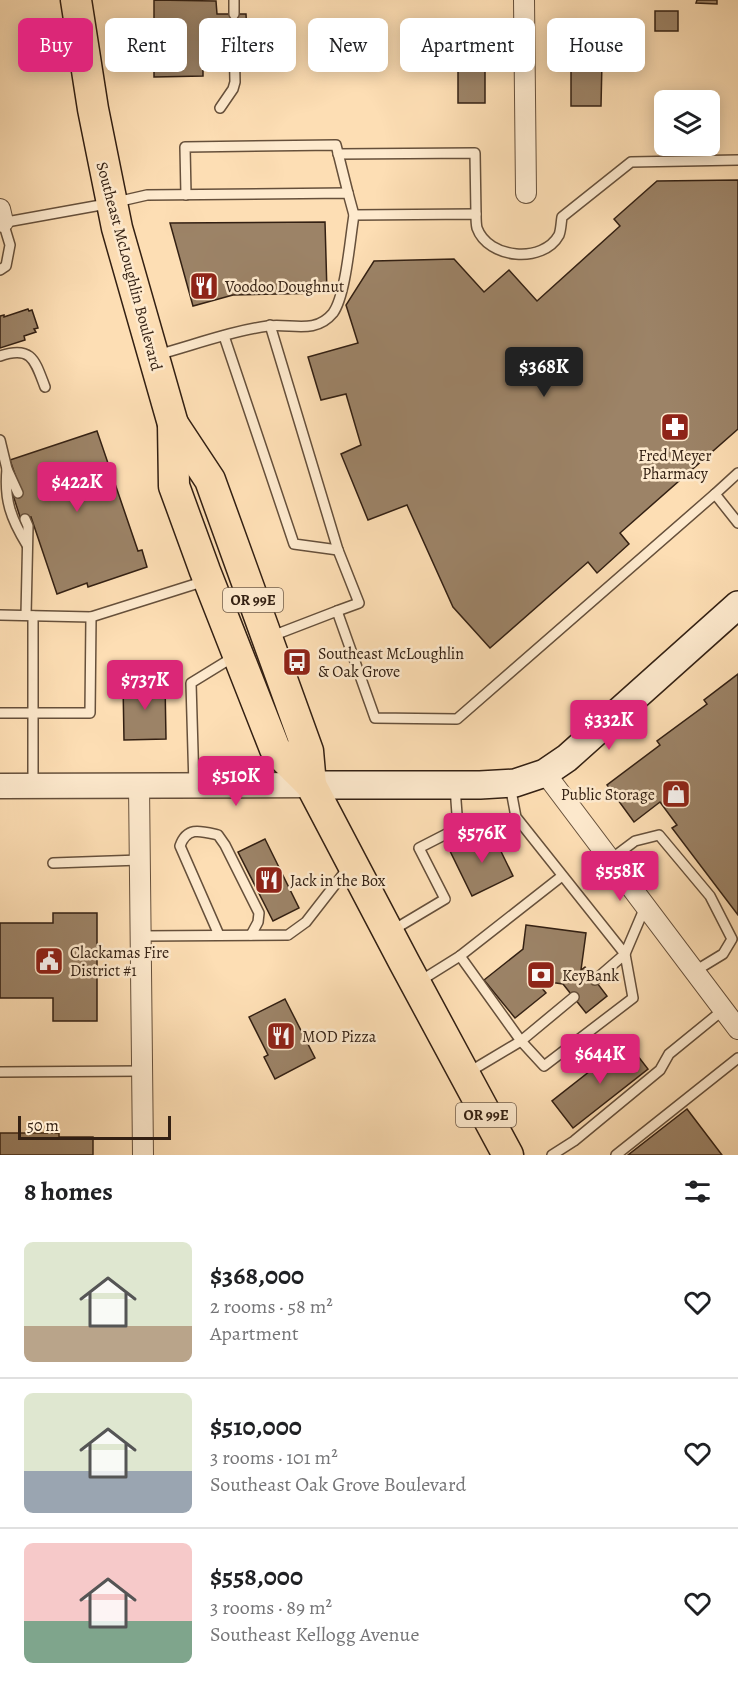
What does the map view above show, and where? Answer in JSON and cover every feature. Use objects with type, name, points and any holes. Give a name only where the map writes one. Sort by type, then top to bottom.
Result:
[{"type":"main road","name":"Southeast McLoughlin Boulevard","points":[[76,0],[93,109],[112,203],[173,423],[174,486],[208,580],[275,749],[312,785],[388,933],[508,1155]]},
{"type":"main road","name":"Southeast McLoughlin Boulevard","points":[[173,423],[210,480],[308,751],[312,785]]},
{"type":"main road","points":[[312,785],[509,783],[545,773],[567,758],[738,605]]},
{"type":"street","points":[[524,0],[526,193]]},
{"type":"street","points":[[545,773],[738,1029]]},
{"type":"street","points":[[139,785],[143,1155]]},
{"type":"street","points":[[0,786],[312,785]]},
{"type":"lane","points":[[234,0],[234,14]]},
{"type":"lane","points":[[220,108],[233,89],[235,72]]},
{"type":"lane","points":[[186,195],[185,147],[475,153],[477,228],[495,247],[513,254],[533,254],[550,246],[560,234],[562,217],[631,162],[738,160]]},
{"type":"lane","points":[[153,356],[270,325],[297,328],[315,325],[332,313],[342,291],[354,215],[337,150]]},
{"type":"lane","points":[[0,270],[6,266],[10,245],[1,218],[112,203],[147,195],[348,193]]},
{"type":"lane","points":[[354,215],[476,214]]},
{"type":"lane","points":[[267,638],[359,603],[338,550],[270,325]]},
{"type":"lane","points":[[225,336],[294,544],[338,550]]},
{"type":"lane","points":[[0,356],[19,352],[30,355],[37,365],[45,387]]},
{"type":"lane","points":[[0,440],[7,469],[18,493]]},
{"type":"lane","points":[[7,469],[5,490],[13,523],[27,545]]},
{"type":"lane","points":[[336,611],[375,718],[457,719],[738,473]]},
{"type":"lane","points":[[715,494],[738,523]]},
{"type":"lane","points":[[26,519],[33,712],[33,786]]},
{"type":"lane","points":[[0,615],[92,617],[208,580]]},
{"type":"lane","points":[[0,712],[90,712],[92,617]]},
{"type":"lane","points":[[194,786],[191,683],[237,655]]},
{"type":"lane","points":[[460,956],[521,1041],[544,1066],[633,998],[626,954],[516,817],[509,783]]},
{"type":"lane","points":[[388,933],[445,899],[419,848],[458,828],[455,785]]},
{"type":"lane","points":[[219,935],[180,846],[183,837],[190,832],[202,831],[218,835],[225,845],[259,913],[258,922],[251,935]]},
{"type":"lane","points":[[611,859],[635,841],[659,836],[710,896],[732,939],[723,954],[694,971]]},
{"type":"lane","points":[[53,863],[140,860]]},
{"type":"lane","points":[[141,936],[288,935],[306,922],[352,863]]},
{"type":"lane","points":[[416,984],[460,956],[562,876]]},
{"type":"lane","points":[[595,980],[626,954],[646,905]]},
{"type":"lane","points":[[464,1075],[521,1041],[574,997]]},
{"type":"lane","points":[[552,1155],[574,1141],[660,1070],[669,1054],[723,1010]]},
{"type":"lane","points":[[616,1155],[738,1058]]},
{"type":"lane","points":[[0,1072],[142,1071]]},
{"type":"building","points":[[154,0],[216,1],[217,14],[246,14],[246,18],[199,18],[199,72],[203,72],[203,76],[154,77],[154,72],[187,72],[187,18],[154,18]]},
{"type":"building","points":[[697,0],[717,0],[717,4],[696,3]]},
{"type":"building","points":[[655,11],[678,11],[678,31],[655,31]]},
{"type":"building","points":[[458,72],[485,72],[485,103],[458,103]]},
{"type":"building","points":[[571,72],[602,72],[601,106],[571,106]]},
{"type":"building","points":[[738,180],[738,429],[620,533],[629,544],[597,573],[588,562],[490,648],[453,607],[407,505],[368,520],[341,454],[361,445],[346,394],[321,400],[308,357],[358,343],[346,305],[374,261],[454,259],[484,292],[509,270],[537,301],[620,226],[614,219],[657,181]]},
{"type":"building","points":[[325,222],[327,293],[233,295],[193,306],[170,223]]},
{"type":"building","points":[[28,309],[32,310],[38,328],[34,329],[36,332],[24,336],[25,340],[0,348],[0,316],[4,315],[4,317]]},
{"type":"building","points":[[97,431],[138,551],[142,550],[147,567],[88,587],[87,583],[57,594],[31,517],[21,520],[13,495],[21,492],[10,460]]},
{"type":"building","name":"Public Storage","points":[[738,674],[738,915],[672,828],[677,825],[660,802],[634,822],[607,785],[660,745],[657,741],[707,704],[704,700]]},
{"type":"building","points":[[165,682],[166,739],[124,740],[123,683]]},
{"type":"building","points":[[491,831],[513,876],[472,896],[450,851]]},
{"type":"building","name":"Jack in the Box","points":[[265,839],[299,908],[273,921],[238,852]]},
{"type":"building","name":"Clackamas Fire District #1","points":[[53,913],[97,913],[97,1021],[53,1021],[53,998],[0,998],[0,923],[53,923]]},
{"type":"building","name":"KeyBank","points":[[526,925],[586,933],[581,970],[585,967],[607,996],[586,1013],[563,984],[535,980],[546,993],[515,1018],[484,980],[523,949]]},
{"type":"building","name":"MOD Pizza","points":[[285,999],[315,1058],[275,1079],[264,1057],[268,1055],[249,1017]]},
{"type":"building","points":[[627,1042],[648,1069],[573,1128],[552,1101]]},
{"type":"building","points":[[687,1109],[722,1155],[628,1155]]},
{"type":"building","points":[[0,1133],[59,1133],[59,1137],[93,1137],[93,1155],[0,1155]]},
{"type":"place","name":"Voodoo Doughnut","points":[[204,286]]},
{"type":"place","name":"Fred Meyer Pharmacy","points":[[675,427]]},
{"type":"place","name":"Southeast McLoughlin & Oak Grove","points":[[297,662]]},
{"type":"place","name":"Public Storage","points":[[676,794]]},
{"type":"place","name":"Jack in the Box","points":[[269,880]]},
{"type":"place","name":"Clackamas Fire District #1","points":[[49,961]]},
{"type":"place","name":"KeyBank","points":[[541,975]]},
{"type":"place","name":"MOD Pizza","points":[[281,1036]]}]
